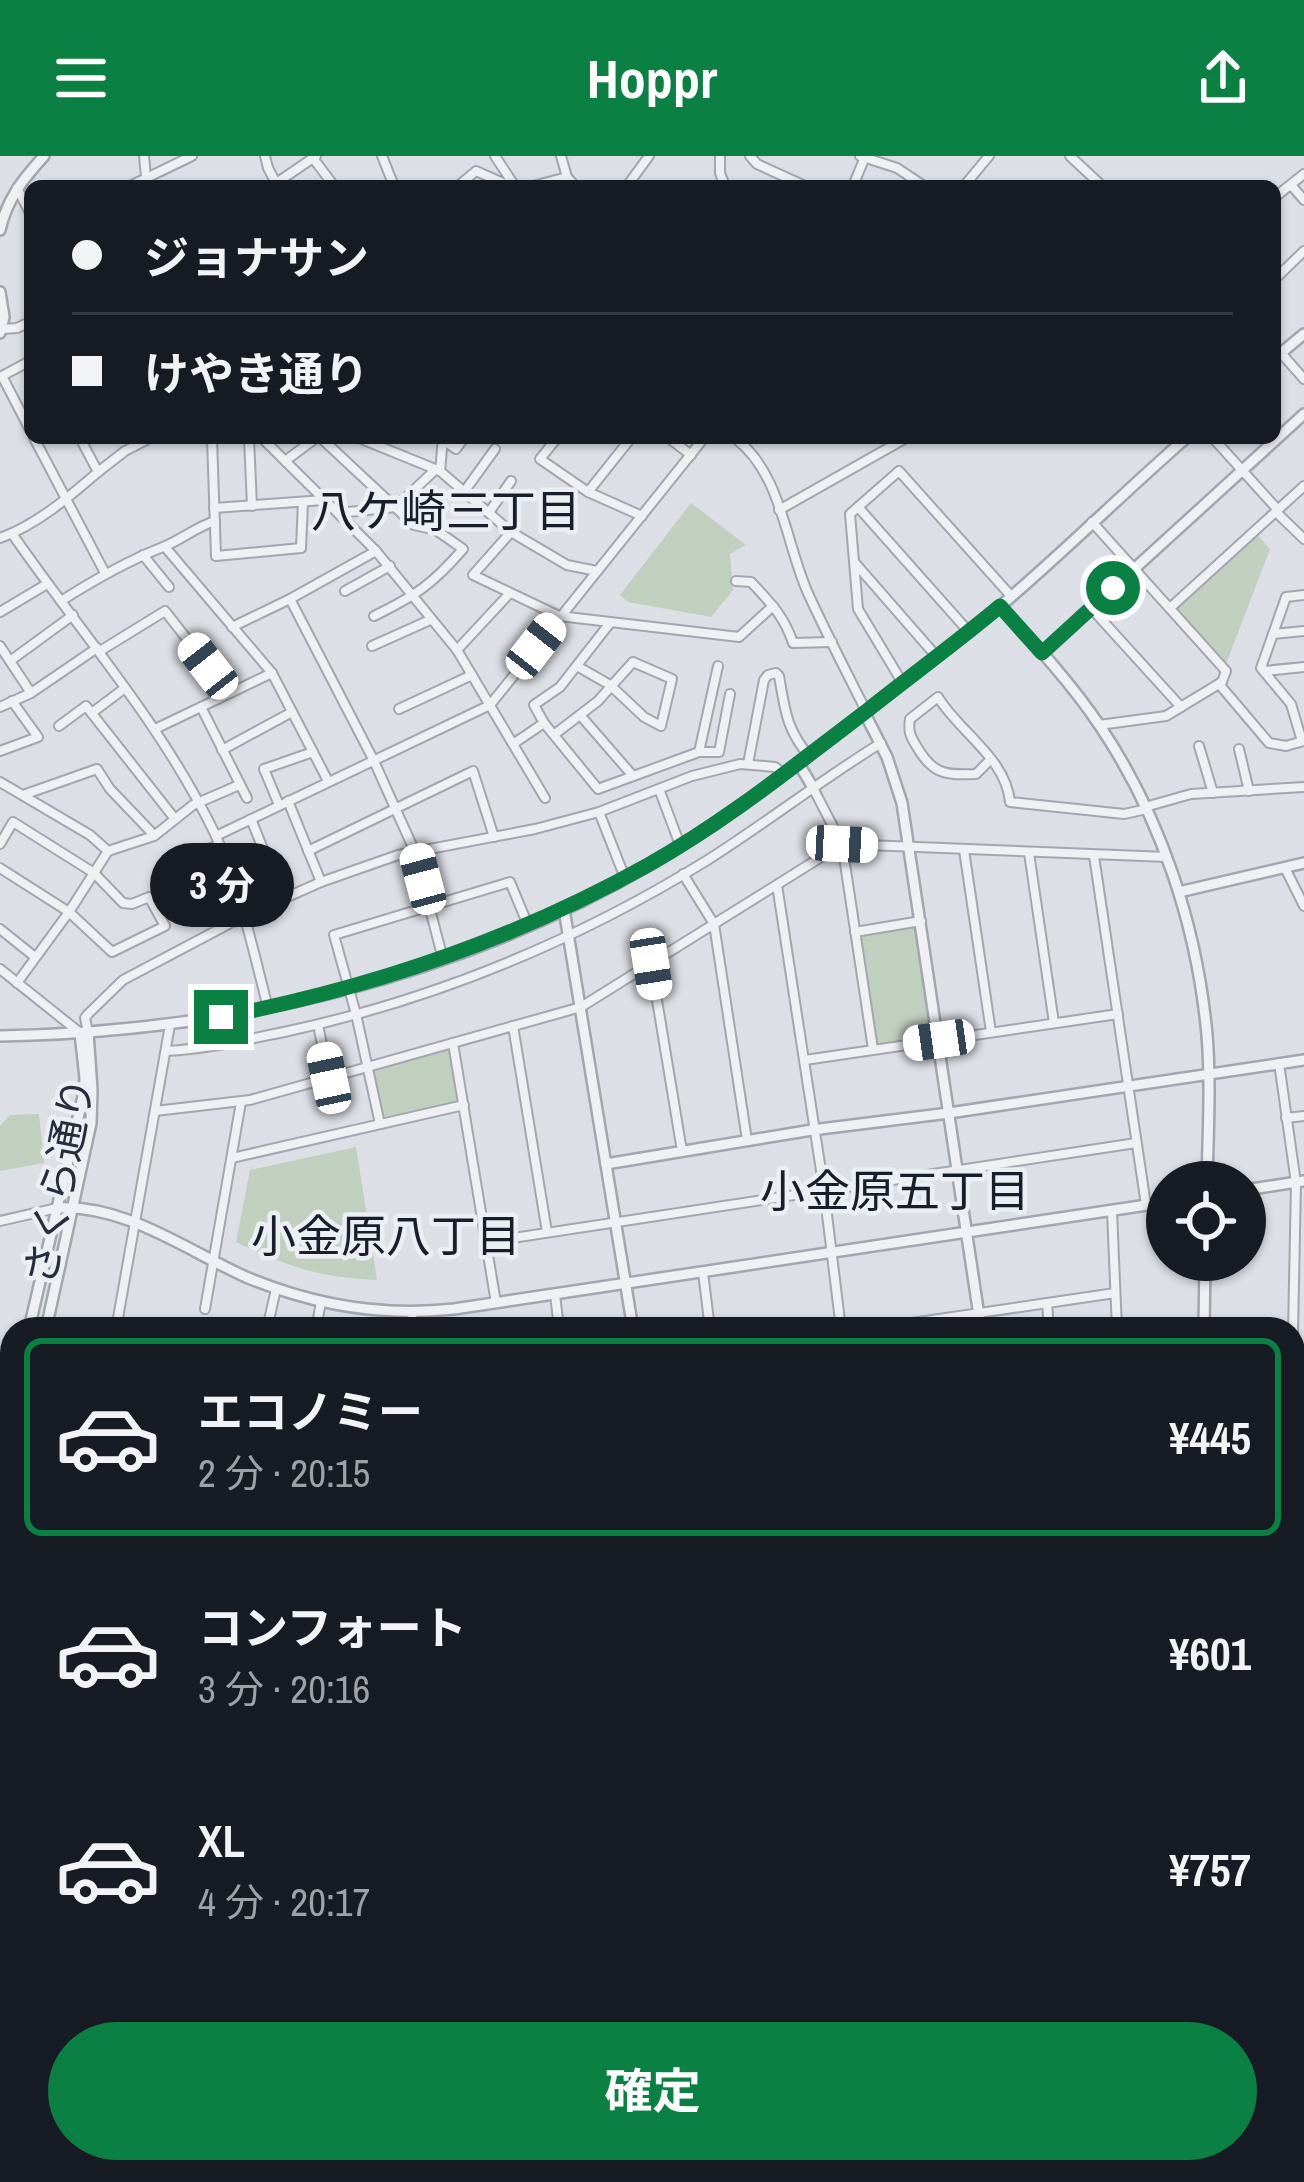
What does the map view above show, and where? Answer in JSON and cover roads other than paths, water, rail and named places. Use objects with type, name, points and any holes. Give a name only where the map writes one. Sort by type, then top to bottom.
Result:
[{"type":"street","points":[[0,230],[8,202],[44,156]]},
{"type":"street","points":[[144,156],[146,178]]},
{"type":"street","points":[[142,180],[192,156]]},
{"type":"street","points":[[561,156],[570,180]]},
{"type":"street","points":[[632,180],[650,156]]},
{"type":"street","points":[[750,156],[792,180]]},
{"type":"street","points":[[862,156],[915,180]]},
{"type":"street","points":[[969,180],[989,156]]},
{"type":"street","points":[[1070,156],[1095,180]]},
{"type":"street","points":[[281,180],[315,157]]},
{"type":"street","points":[[465,180],[476,171],[498,180]]},
{"type":"street","points":[[1281,192],[1304,174]]},
{"type":"street","points":[[556,180],[567,177]]},
{"type":"street","points":[[1291,185],[1304,200]]},
{"type":"street","points":[[17,187],[24,201]]},
{"type":"street","points":[[0,292],[1,331]]},
{"type":"street","points":[[1281,358],[1304,379]]},
{"type":"street","points":[[24,364],[2,376],[24,418]]},
{"type":"street","points":[[1281,435],[1304,414]]},
{"type":"street","points":[[37,444],[105,573]]},
{"type":"street","points":[[83,444],[98,472]]},
{"type":"street","points":[[0,538],[13,535],[66,500],[138,444]]},
{"type":"street","points":[[212,444],[216,556],[301,548],[303,502]]},
{"type":"street","points":[[249,444],[252,506]]},
{"type":"street","points":[[268,444],[390,566],[457,650],[544,798]]},
{"type":"street","points":[[285,461],[310,444]]},
{"type":"street","points":[[326,444],[414,525],[436,530],[463,549],[438,579],[374,616]]},
{"type":"street","points":[[373,444],[438,471],[511,532],[567,565],[597,571]]},
{"type":"street","points":[[338,513],[396,507],[438,471],[442,444]]},
{"type":"street","points":[[552,444],[540,459],[588,492],[642,516]]},
{"type":"street","points":[[588,492],[626,444]]},
{"type":"street","points":[[677,444],[691,455]]},
{"type":"street","points":[[234,888],[202,899],[182,858],[250,819],[490,705],[699,444]]},
{"type":"street","points":[[742,444],[762,464],[807,590],[897,784],[979,1317]]},
{"type":"street","points":[[779,510],[895,444]]},
{"type":"street","points":[[0,1036],[170,1025],[268,1008],[443,959],[564,909],[680,845],[799,764],[1000,606],[1179,444]]},
{"type":"street","points":[[1218,444],[1304,539]]},
{"type":"street","points":[[1042,653],[1272,444]]},
{"type":"street","points":[[463,492],[495,449]]},
{"type":"street","points":[[902,682],[859,609],[850,514],[898,471],[1011,596]]},
{"type":"street","points":[[490,512],[511,481]]},
{"type":"street","points":[[1170,608],[1304,486]]},
{"type":"street","points":[[214,508],[326,500]]},
{"type":"street","points":[[858,507],[969,632]]},
{"type":"street","points":[[61,601],[105,573],[215,521]]},
{"type":"street","points":[[1092,522],[1226,671],[1219,684],[1166,716],[1099,725]]},
{"type":"street","points":[[511,532],[473,574],[560,616],[739,637],[773,606]]},
{"type":"street","points":[[13,535],[155,729],[198,803],[217,840],[244,916],[268,1008]]},
{"type":"street","points":[[165,547],[272,673],[328,781]]},
{"type":"street","points":[[232,627],[376,551]]},
{"type":"street","points":[[143,555],[170,587]]},
{"type":"street","points":[[854,562],[937,657]]},
{"type":"street","points":[[345,591],[390,566]]},
{"type":"street","points":[[736,581],[751,582],[786,623],[793,643],[832,642]]},
{"type":"street","points":[[0,612],[47,584]]},
{"type":"street","points":[[457,650],[511,593]]},
{"type":"street","points":[[1219,684],[1269,743],[1286,746],[1303,741],[1292,704],[1262,668],[1286,597],[1304,595]]},
{"type":"street","points":[[290,599],[374,759],[415,851],[443,959]]},
{"type":"street","points":[[1000,606],[1099,725],[1146,808],[1167,857],[1200,979],[1209,1074],[1207,1161]]},
{"type":"street","points":[[1091,608],[1181,707]]},
{"type":"street","points":[[0,707],[166,611],[230,694]]},
{"type":"street","points":[[10,661],[73,615]]},
{"type":"street","points":[[373,646],[430,620]]},
{"type":"street","points":[[610,622],[560,687],[534,705],[598,789],[699,752],[718,752],[730,694]]},
{"type":"street","points":[[1273,634],[1304,631]]},
{"type":"street","points":[[0,646],[31,693]]},
{"type":"street","points":[[555,734],[598,701],[610,685],[633,662],[672,679],[661,726],[644,717],[610,685],[577,666]]},
{"type":"street","points":[[699,752],[718,666]]},
{"type":"street","points":[[1264,671],[1304,667]]},
{"type":"street","points":[[155,729],[272,673]]},
{"type":"street","points":[[748,764],[764,680],[776,673],[792,734],[808,756]]},
{"type":"street","points":[[399,709],[472,675]]},
{"type":"street","points":[[92,712],[125,688]]},
{"type":"street","points":[[991,759],[976,774],[942,773],[926,763],[908,732],[910,719],[938,697],[991,759],[1010,802],[1124,814],[1191,794],[1304,787]]},
{"type":"street","points":[[0,752],[38,737],[12,701]]},
{"type":"street","points":[[1292,704],[1304,703]]},
{"type":"street","points":[[59,726],[86,706],[175,819]]},
{"type":"street","points":[[201,707],[247,798]]},
{"type":"street","points":[[222,750],[292,712]]},
{"type":"street","points":[[580,715],[629,778],[632,800]]},
{"type":"street","points":[[513,745],[544,723]]},
{"type":"street","points":[[166,1051],[318,1025],[448,985],[569,935],[683,874],[880,742]]},
{"type":"street","points":[[1199,746],[1213,793]]},
{"type":"street","points":[[1239,749],[1250,791]]},
{"type":"street","points":[[313,752],[264,769],[321,882]]},
{"type":"street","points":[[84,1032],[88,1014],[123,980],[244,916],[321,882],[398,855],[599,812],[708,772],[748,764],[775,767],[784,774]]},
{"type":"street","points":[[799,764],[842,844],[873,1049]]},
{"type":"street","points":[[23,795],[97,769],[154,836]]},
{"type":"street","points":[[308,850],[473,771],[494,837]]},
{"type":"street","points":[[0,782],[90,835],[108,851]]},
{"type":"street","points":[[17,983],[108,851],[154,836],[198,803],[238,784]]},
{"type":"street","points":[[659,790],[680,845]]},
{"type":"street","points":[[599,812],[625,878]]},
{"type":"street","points":[[250,819],[283,899]]},
{"type":"street","points":[[0,844],[13,822],[94,873],[122,903],[149,897],[165,926],[112,952],[69,912],[0,868]]},
{"type":"street","points":[[155,1111],[242,1102],[581,1006],[842,844],[1167,857]]},
{"type":"street","points":[[964,850],[991,1032]]},
{"type":"street","points":[[1029,853],[1054,1023]]},
{"type":"street","points":[[0,1221],[74,1208],[136,1223],[276,1289],[374,1311],[412,1312],[496,1304],[1146,1205],[1094,856]]},
{"type":"street","points":[[1179,892],[1304,863]]},
{"type":"street","points":[[1285,868],[1304,906]]},
{"type":"street","points":[[683,874],[714,924],[747,1140]]},
{"type":"street","points":[[380,1124],[334,935],[510,882],[528,925]]},
{"type":"street","points":[[777,884],[840,1317]]},
{"type":"street","points":[[564,909],[631,1317]]},
{"type":"street","points":[[855,932],[921,921]]},
{"type":"street","points":[[0,929],[35,957]]},
{"type":"street","points":[[651,964],[682,1151]]},
{"type":"street","points":[[0,969],[84,1032]]},
{"type":"street","points":[[804,1060],[1118,1014]]},
{"type":"street","points":[[118,1317],[170,1025]]},
{"type":"street","points":[[318,1025],[329,1078]]},
{"type":"street","points":[[514,1026],[547,1232]]},
{"type":"street","name":"さくら通り","points":[[48,1317],[91,1123],[84,1032]]},
{"type":"street","name":"さくら通り","points":[[32,1317],[84,1092],[84,1032]]},
{"type":"street","points":[[453,1043],[496,1304]]},
{"type":"street","points":[[606,1164],[1304,1060]]},
{"type":"street","points":[[1279,1064],[1300,1182],[1294,1317]]},
{"type":"street","points":[[205,1309],[242,1102]]},
{"type":"street","points":[[232,1159],[464,1105]]},
{"type":"street","points":[[1286,1118],[1304,1116]]},
{"type":"street","points":[[487,1242],[1136,1143]]},
{"type":"street","points":[[1266,1187],[1300,1182]]},
{"type":"street","points":[[1112,1211],[1116,1317]]},
{"type":"street","points":[[703,1272],[709,1317]]},
{"type":"street","points":[[1204,1317],[1205,1281]]},
{"type":"street","points":[[270,1317],[276,1289]]},
{"type":"street","points":[[955,1317],[1115,1292]]},
{"type":"street","points":[[555,1294],[558,1317]]},
{"type":"street","points":[[318,1317],[321,1302]]},
{"type":"street","points":[[1047,1303],[1048,1317]]},
{"type":"street","points":[[412,1312],[412,1317]]},
{"type":"district","name":"八ケ崎三丁目","points":[[446,510]]},
{"type":"district","name":"小金原五丁目","points":[[895,1190]]},
{"type":"district","name":"小金原八丁目","points":[[386,1235]]}]
